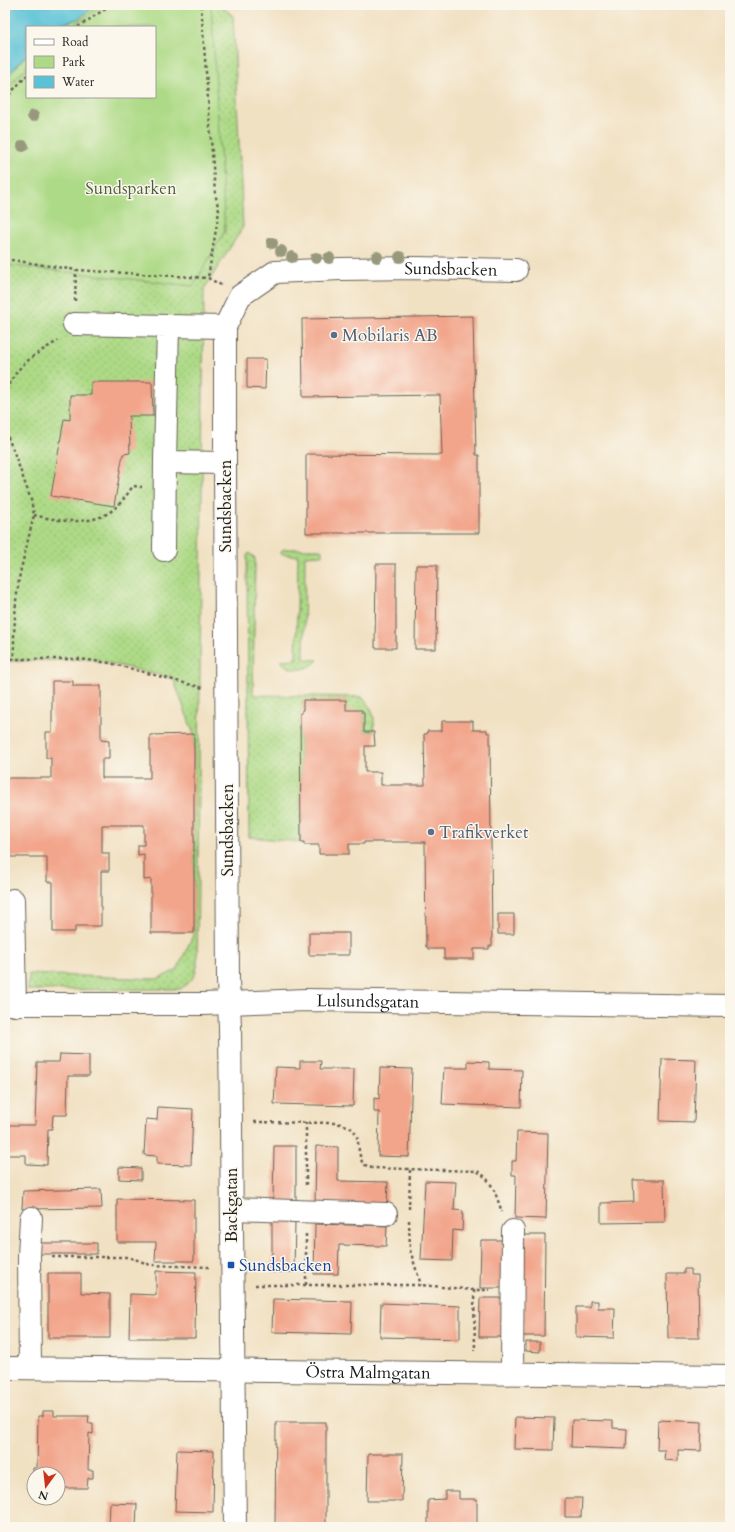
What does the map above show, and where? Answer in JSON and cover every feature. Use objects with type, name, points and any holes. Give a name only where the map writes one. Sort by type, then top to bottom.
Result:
[{"type":"street","name":"Sundsbacken","points":[[230,1003],[228,972],[224,463],[225,326],[240,296],[275,272],[416,268],[516,270]]},
{"type":"street","points":[[74,324],[225,326]]},
{"type":"street","points":[[164,550],[168,326]]},
{"type":"street","points":[[165,462],[224,463]]},
{"type":"street","points":[[10,1005],[13,900]]},
{"type":"street","name":"Lulsundsgatan","points":[[10,1005],[230,1003],[306,1000],[730,1006]]},
{"type":"street","name":"Backgatan","points":[[230,1003],[232,1370],[235,1527]]},
{"type":"street","points":[[232,1209],[386,1214]]},
{"type":"street","points":[[30,1368],[29,1256],[31,1218]]},
{"type":"street","points":[[512,1373],[513,1231]]},
{"type":"street","name":"Östra Malmgatan","points":[[5,1368],[730,1376]]},
{"type":"path","points":[[80,26],[111,5]]},
{"type":"path","points":[[5,258],[76,270],[208,278],[219,211],[215,193],[201,5]]},
{"type":"path","points":[[5,99],[26,76]]},
{"type":"path","points":[[5,396],[8,386],[16,371],[36,354],[66,336],[74,324],[76,270]]},
{"type":"path","points":[[5,426],[31,500],[34,515],[20,573],[16,601],[14,659]]},
{"type":"path","points":[[34,515],[68,522],[89,520],[110,512],[121,503],[133,486],[165,488]]},
{"type":"path","points":[[5,659],[80,659],[110,663],[210,690]]},
{"type":"path","points":[[253,1122],[343,1124],[349,1127],[356,1136],[359,1145],[360,1159],[363,1164],[372,1168],[477,1171],[483,1174],[491,1184],[513,1231]]},
{"type":"path","points":[[410,1169],[410,1250],[421,1285]]},
{"type":"path","points":[[29,1256],[126,1257],[134,1258],[150,1265],[216,1267]]},
{"type":"path","points":[[253,1285],[421,1285],[474,1290],[512,1290]]},
{"type":"path","points":[[474,1290],[476,1352]]},
{"type":"green space","points":[[97,5],[220,5],[233,16],[243,227],[204,289],[197,967],[194,977],[181,989],[28,990],[29,974],[157,979],[177,970],[194,933],[194,735],[173,678],[90,659],[5,660],[5,79],[26,55],[26,98],[156,98],[156,26],[56,26],[78,19]]},
{"type":"green space","name":"Sundsparken","points":[[103,5],[211,5],[225,231],[193,286],[5,265],[5,91],[26,68],[26,98],[156,98],[156,26],[72,26]]},
{"type":"green space","points":[[319,549],[322,551],[322,555],[305,556],[304,659],[318,660],[314,664],[304,669],[294,669],[284,664],[280,660],[296,659],[298,556],[281,554],[282,550]]},
{"type":"green space","points":[[249,553],[255,558],[253,695],[362,697],[371,709],[374,716],[374,732],[364,732],[364,713],[346,710],[346,700],[303,701],[303,710],[300,713],[301,842],[249,837],[247,556]]},
{"type":"water","points":[[5,5],[97,5],[78,19],[56,26],[26,26],[26,55],[5,79]]},
{"type":"building","points":[[473,316],[476,455],[479,455],[479,533],[306,533],[306,454],[442,455],[440,395],[303,397],[302,319]]},
{"type":"building","points":[[247,359],[266,359],[265,389],[247,388]]},
{"type":"building","points":[[91,382],[152,382],[153,416],[129,416],[130,453],[123,454],[114,506],[51,496],[64,419],[70,420],[70,395],[91,395]]},
{"type":"building","points":[[376,564],[396,564],[396,648],[375,648]]},
{"type":"building","points":[[416,565],[437,565],[436,649],[415,649]]},
{"type":"building","points":[[52,681],[73,681],[73,686],[101,686],[101,740],[109,741],[109,759],[102,759],[102,778],[150,778],[150,735],[194,734],[194,933],[151,933],[151,879],[144,880],[144,854],[138,855],[138,845],[144,845],[144,825],[102,825],[102,853],[109,853],[109,871],[101,871],[101,926],[75,926],[75,932],[53,932],[53,882],[47,882],[47,857],[5,857],[5,778],[51,778],[51,758],[46,758],[46,732],[52,732]]},
{"type":"building","points":[[303,700],[346,700],[346,710],[362,710],[362,713],[364,713],[364,732],[374,732],[375,746],[365,746],[365,772],[381,772],[381,785],[425,785],[424,734],[427,734],[427,731],[442,731],[442,721],[473,721],[473,730],[487,730],[487,733],[490,733],[492,946],[489,946],[489,949],[474,949],[474,959],[444,959],[444,949],[428,949],[428,947],[426,947],[425,842],[364,842],[364,844],[349,844],[349,854],[319,854],[319,845],[304,845],[304,842],[301,842],[300,713],[302,713],[303,710]]},
{"type":"building","points":[[498,914],[514,914],[514,934],[498,934]]},
{"type":"building","points":[[309,933],[349,933],[349,955],[309,955]]},
{"type":"building","points":[[60,1054],[89,1055],[89,1076],[68,1076],[67,1115],[53,1115],[52,1129],[48,1129],[47,1165],[26,1164],[26,1155],[5,1155],[5,1125],[35,1125],[37,1062],[59,1062]]},
{"type":"building","points":[[662,1059],[696,1060],[694,1122],[660,1121]]},
{"type":"building","points":[[300,1061],[321,1061],[320,1069],[354,1069],[353,1106],[274,1104],[276,1067],[300,1068]]},
{"type":"building","points":[[468,1061],[489,1062],[489,1069],[522,1070],[521,1107],[442,1104],[444,1068],[468,1068]]},
{"type":"building","points":[[380,1068],[412,1069],[409,1157],[378,1156],[379,1112],[374,1112],[374,1098],[379,1099]]},
{"type":"building","points":[[158,1107],[193,1109],[191,1165],[157,1164],[157,1156],[144,1155],[146,1119],[157,1120]]},
{"type":"building","points":[[517,1132],[548,1133],[546,1219],[515,1218],[516,1175],[512,1175],[512,1161],[516,1161]]},
{"type":"building","points":[[274,1146],[296,1146],[296,1202],[273,1202]]},
{"type":"building","points":[[316,1146],[338,1147],[338,1181],[388,1182],[387,1205],[315,1204]]},
{"type":"building","points":[[119,1167],[141,1168],[141,1180],[119,1179]]},
{"type":"building","points":[[633,1180],[664,1180],[665,1222],[601,1223],[601,1203],[634,1202]]},
{"type":"building","points":[[425,1181],[456,1182],[454,1210],[463,1211],[462,1231],[453,1230],[452,1261],[421,1260]]},
{"type":"building","points":[[101,1189],[102,1208],[22,1209],[23,1191]]},
{"type":"building","points":[[117,1199],[194,1200],[194,1261],[155,1261],[156,1242],[117,1242]]},
{"type":"building","points":[[272,1221],[295,1222],[294,1272],[272,1272]]},
{"type":"building","points":[[315,1224],[387,1226],[386,1246],[339,1245],[338,1274],[314,1274]]},
{"type":"building","points":[[524,1235],[545,1235],[544,1336],[523,1336]]},
{"type":"building","points":[[481,1240],[503,1240],[503,1288],[480,1288]]},
{"type":"building","points":[[39,1243],[97,1243],[97,1254],[39,1254]]},
{"type":"building","points":[[684,1269],[691,1269],[691,1275],[698,1275],[699,1338],[668,1338],[667,1274],[684,1274]]},
{"type":"building","points":[[156,1271],[196,1272],[195,1338],[129,1338],[130,1294],[156,1295]]},
{"type":"building","points":[[48,1273],[81,1273],[81,1293],[110,1294],[110,1338],[48,1338]]},
{"type":"building","points":[[480,1298],[503,1298],[502,1337],[479,1337]]},
{"type":"building","points":[[273,1299],[352,1301],[351,1334],[272,1332]]},
{"type":"building","points":[[590,1301],[598,1301],[598,1308],[615,1308],[614,1338],[576,1337],[576,1307],[590,1307]]},
{"type":"building","points":[[381,1303],[460,1306],[460,1339],[380,1337]]},
{"type":"building","points":[[526,1342],[540,1342],[540,1352],[526,1351]]},
{"type":"building","points":[[43,1411],[54,1411],[54,1416],[89,1416],[88,1423],[93,1423],[93,1434],[89,1433],[88,1470],[93,1470],[93,1478],[88,1478],[87,1488],[66,1488],[66,1466],[37,1466],[38,1416],[43,1416]]},
{"type":"building","points":[[515,1417],[554,1418],[553,1450],[514,1449]]},
{"type":"building","points":[[572,1420],[613,1421],[613,1428],[627,1429],[626,1449],[571,1447]]},
{"type":"building","points":[[658,1420],[702,1422],[701,1451],[678,1450],[678,1461],[664,1460],[665,1450],[657,1450]]},
{"type":"building","points":[[276,1422],[326,1422],[326,1527],[275,1527]]},
{"type":"building","points":[[177,1450],[214,1451],[213,1512],[175,1511]]},
{"type":"building","points":[[368,1454],[403,1454],[402,1501],[367,1501]]},
{"type":"building","points":[[445,1491],[459,1491],[459,1499],[477,1499],[477,1527],[428,1527],[428,1500],[445,1499]]},
{"type":"building","points":[[565,1498],[582,1498],[581,1517],[565,1517]]},
{"type":"building","points":[[110,1503],[137,1504],[136,1527],[109,1527]]},
{"type":"place","name":"Mobilaris AB","points":[[334,335]]},
{"type":"place","name":"Trafikverket","points":[[431,832]]},
{"type":"place","name":"Sundsbacken","points":[[231,1265]]}]
